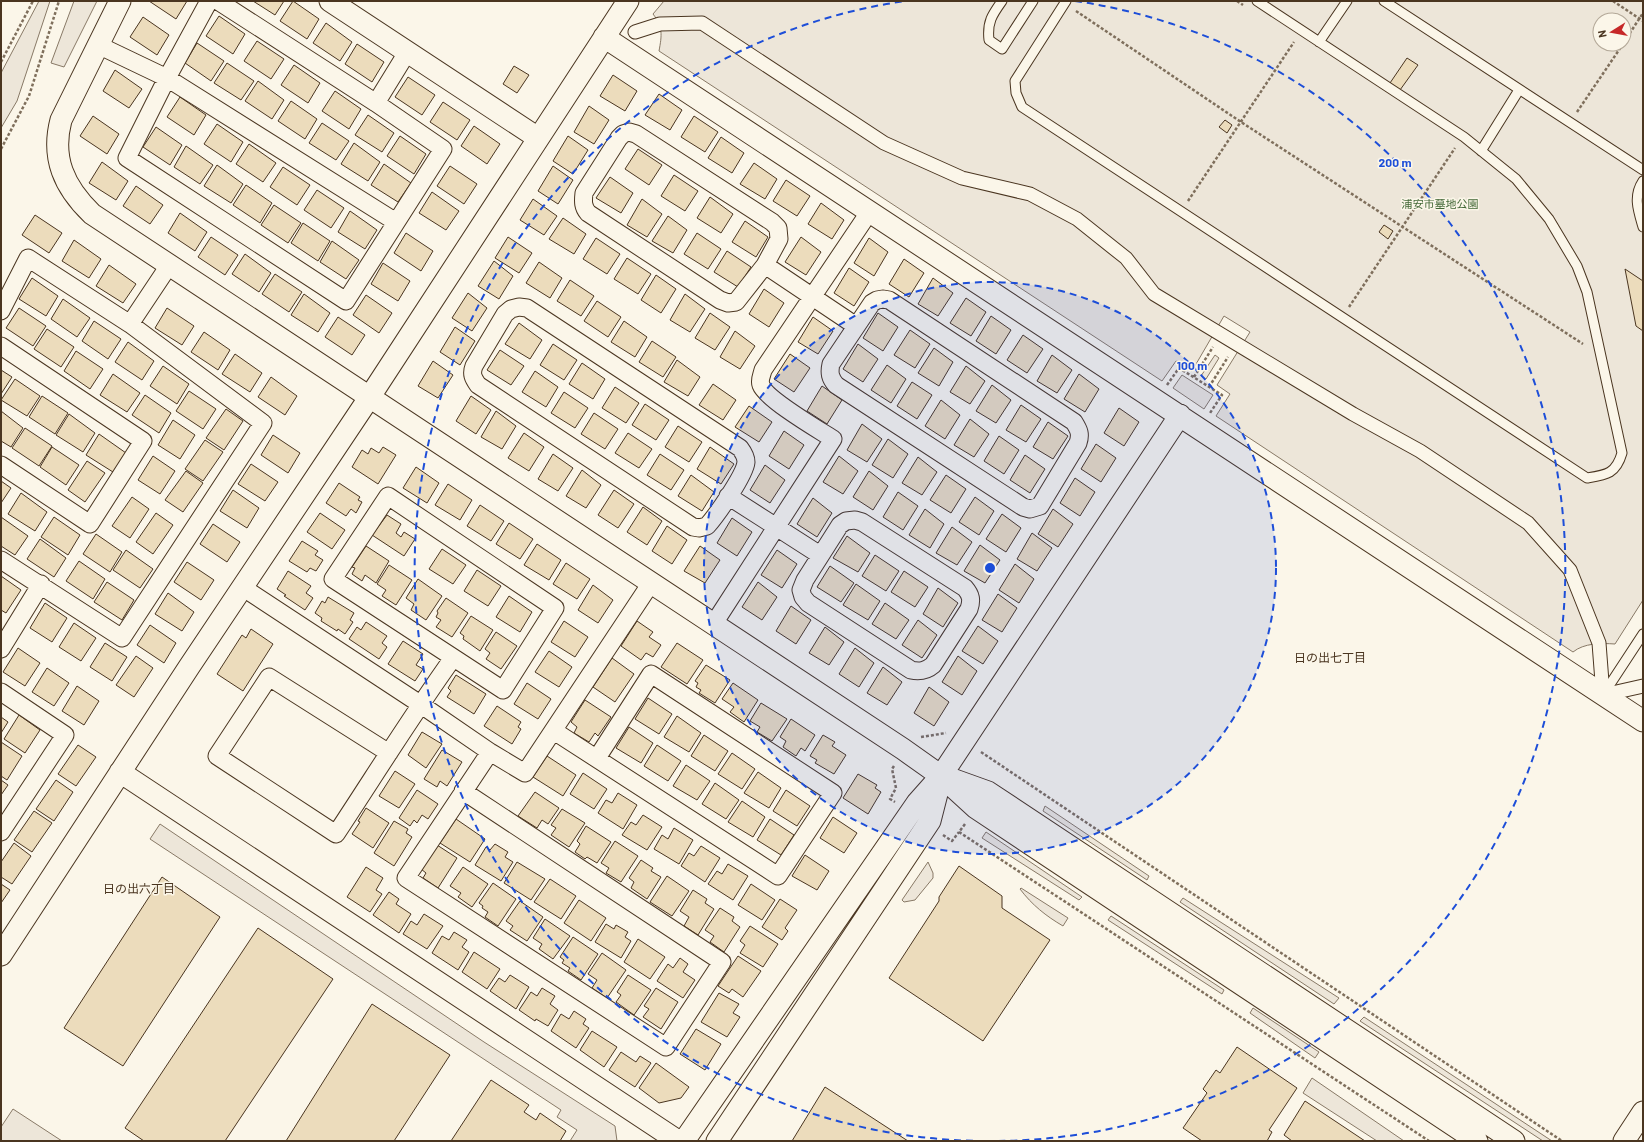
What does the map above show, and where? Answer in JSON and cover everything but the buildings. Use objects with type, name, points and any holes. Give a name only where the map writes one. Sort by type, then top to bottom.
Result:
[{"type":"street","points":[[120,1],[61,120],[57,135],[58,151],[67,184],[77,200],[92,214],[170,264],[369,398],[941,776],[976,808],[1477,1141]]},
{"type":"street","points":[[209,1],[167,78],[127,158],[346,301],[443,149],[376,103],[218,1]]},
{"type":"street","points":[[330,1],[538,138]]},
{"type":"street","points":[[1,955],[120,772],[369,398],[628,1]]},
{"type":"street","points":[[635,32],[660,24],[702,23],[884,143],[962,178],[1030,194],[1077,219],[1126,258],[1154,294],[1353,414],[1420,451],[1528,523],[1570,570],[1599,643],[1603,694]]},
{"type":"street","points":[[604,37],[1643,721]]},
{"type":"street","points":[[98,45],[167,78],[396,222]]},
{"type":"street","points":[[376,103],[408,52]]},
{"type":"street","points":[[629,132],[636,134],[772,222],[778,228],[779,239],[765,265],[736,302],[728,303],[720,300],[588,213],[584,208],[584,193],[619,138],[623,134],[629,132]]},
{"type":"street","points":[[713,625],[833,440],[770,397],[760,384],[760,378],[763,370],[870,211]]},
{"type":"street","points":[[1,311],[28,258],[130,324],[263,423],[122,638],[41,584],[1,560]]},
{"type":"street","points":[[130,324],[170,264]]},
{"type":"street","points":[[765,265],[856,326]]},
{"type":"street","points":[[877,300],[889,300],[1074,422],[1079,429],[1080,436],[1078,443],[1040,506],[1030,509],[1023,507],[836,384],[831,379],[829,371],[831,364],[856,326],[872,303],[877,300]]},
{"type":"street","points":[[526,308],[740,448],[746,462],[744,470],[728,496],[706,526],[699,528],[693,526],[478,385],[473,379],[472,372],[505,314],[512,309],[526,308]]},
{"type":"street","points":[[1,346],[143,441],[90,524],[1,465]]},
{"type":"street","points":[[684,1141],[917,803],[941,776],[1180,415]]},
{"type":"street","points":[[388,496],[555,608],[503,690],[453,658],[333,578],[388,496]]},
{"type":"street","points":[[728,496],[820,555]]},
{"type":"street","points":[[855,520],[862,522],[965,588],[970,594],[972,602],[933,665],[927,670],[918,672],[911,670],[808,602],[803,597],[801,590],[820,555],[840,525],[846,521],[855,520]]},
{"type":"street","points":[[242,588],[420,704],[490,752],[525,773],[651,583]]},
{"type":"street","points":[[1,649],[41,584]]},
{"type":"street","points":[[389,753],[269,677],[217,756],[336,834],[389,753],[420,704],[453,658]]},
{"type":"street","points":[[554,731],[778,876],[833,794],[651,674],[597,758]]},
{"type":"street","points":[[1603,694],[1643,686]]},
{"type":"street","points":[[1,692],[64,734],[1,832]]},
{"type":"street","points":[[463,791],[722,962],[666,1047],[406,878],[463,791],[490,752]]},
{"type":"street","points":[[120,772],[678,1141]]},
{"type":"street","points":[[717,1141],[930,821],[941,776]]},
{"type":"street","points":[[941,776],[988,792],[1514,1141]]},
{"type":"street","points":[[1624,1141],[1643,1112]]},
{"type":"lane","points":[[1002,1],[992,16],[988,28],[989,40],[1002,49],[1033,1]]},
{"type":"lane","points":[[1066,1],[1015,81],[1016,93],[1022,107],[1587,478],[1607,474],[1619,464],[1622,454],[1587,292],[1577,266],[1549,219],[1516,179],[1464,138],[1257,1]]},
{"type":"lane","points":[[1319,42],[1347,1]]},
{"type":"lane","points":[[1384,1],[1643,170]]},
{"type":"lane","points":[[1480,151],[1519,90]]},
{"type":"lane","points":[[1643,181],[1638,188],[1636,200],[1643,227]]},
{"type":"lane","points":[[1603,694],[1643,634]]},
{"type":"path","points":[[1,62],[33,1]]},
{"type":"path","points":[[1,149],[29,96],[59,1]]},
{"type":"path","points":[[1237,1],[1243,5]]},
{"type":"path","points":[[1613,1],[1643,20]]},
{"type":"path","points":[[1074,9],[1241,122],[1588,347]]},
{"type":"path","points":[[1632,30],[1643,14]]},
{"type":"path","points":[[1187,203],[1296,40],[1299,42]]},
{"type":"path","points":[[1574,117],[1617,52]]},
{"type":"path","points":[[1354,313],[1348,308],[1456,146],[1462,150]]},
{"type":"path","points":[[1194,377],[1222,334]]},
{"type":"path","points":[[1209,387],[1236,343]]},
{"type":"path","points":[[1166,387],[1178,368],[1222,395],[1209,415]]},
{"type":"path","points":[[976,808],[959,832],[1429,1141]]},
{"type":"green space","points":[[39,1],[50,1],[17,101],[1,128],[1,73]]},
{"type":"green space","points":[[74,1],[97,1],[64,67],[51,63]]},
{"type":"green space","name":"浦安市墓地公園","points":[[664,1],[1643,1],[1643,600],[1615,644],[1587,645],[1573,652],[1216,416],[1230,394],[1217,385],[1250,332],[1224,316],[1192,371],[1176,361],[1162,381],[659,51],[661,31],[659,23],[653,14]]},
{"type":"green space","points":[[1215,355],[1219,358],[1206,379],[1201,376]]},
{"type":"green space","points":[[1182,375],[1213,395],[1204,409],[1173,388]]},
{"type":"green space","points":[[1045,806],[1149,876],[1147,880],[1043,811]]},
{"type":"green space","points":[[160,824],[484,1042],[615,1126],[617,1141],[570,1141],[577,1130],[557,1117],[561,1110],[150,839]]},
{"type":"green space","points":[[986,832],[1082,897],[1079,900],[982,838]]},
{"type":"green space","points":[[928,862],[933,873],[933,878],[915,900],[904,902],[902,900]]},
{"type":"green space","points":[[1021,888],[1068,918],[1063,926],[1034,905],[1020,889]]},
{"type":"green space","points":[[1183,898],[1339,998],[1334,1004],[1180,902]]},
{"type":"green space","points":[[1111,916],[1224,990],[1222,994],[1108,920]]},
{"type":"green space","points":[[1253,1008],[1319,1052],[1315,1058],[1250,1013]]},
{"type":"green space","points":[[1364,1017],[1552,1141],[1543,1141],[1360,1021]]},
{"type":"green space","points":[[1312,1078],[1404,1141],[1377,1141],[1303,1093]]},
{"type":"green space","points":[[13,1109],[62,1141],[1,1141],[1,1127]]},
{"type":"district","name":"日の出七丁目","points":[[1330,657]]},
{"type":"district","name":"日の出六丁目","points":[[139,888]]}]
